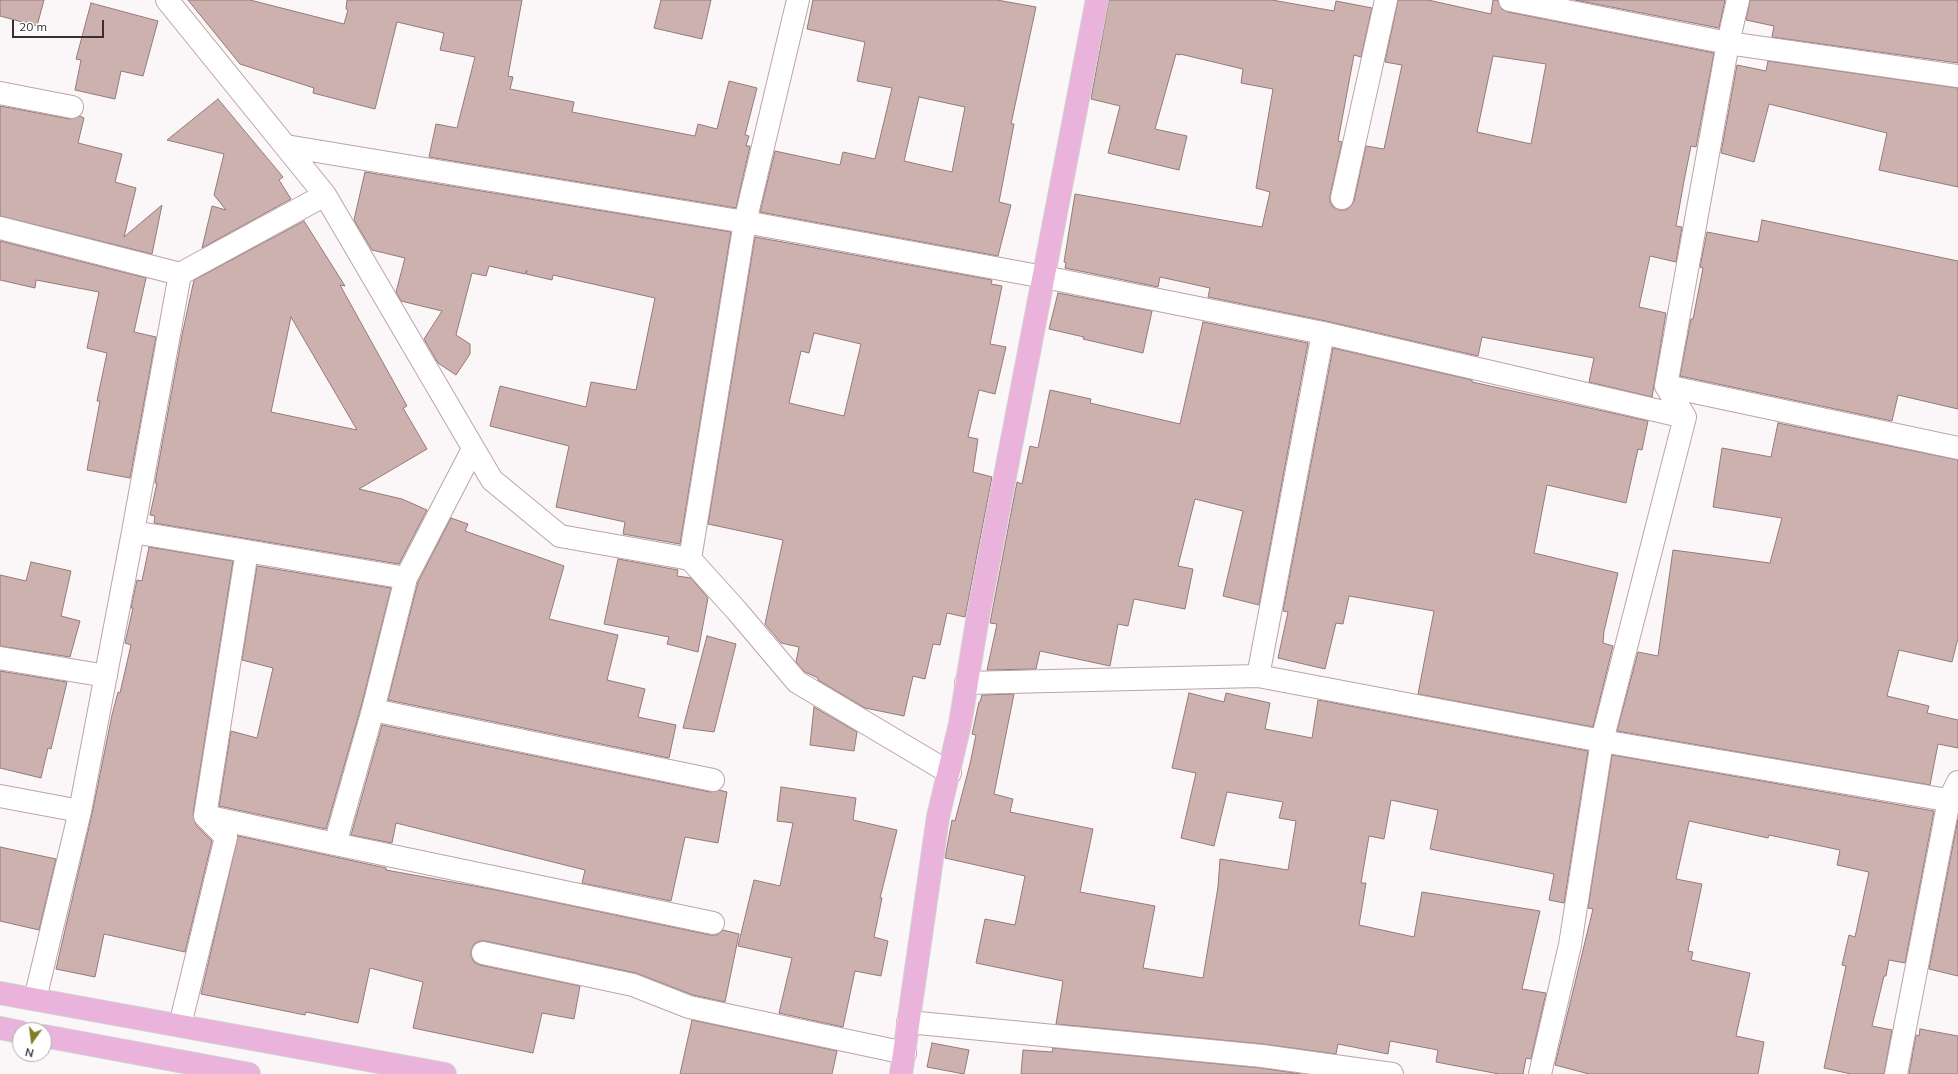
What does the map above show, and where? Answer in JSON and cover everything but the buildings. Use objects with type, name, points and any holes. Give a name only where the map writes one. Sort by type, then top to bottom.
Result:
[{"type":"main road","points":[[903,1064],[938,818],[950,773],[1097,0]]},
{"type":"main road","points":[[0,993],[445,1074]]},
{"type":"main road","points":[[0,1028],[12,1030]]},
{"type":"main road","points":[[52,1037],[249,1074]]},
{"type":"street","points":[[167,0],[325,195],[492,480],[560,536],[690,559],[738,611],[797,682],[950,773]]},
{"type":"street","points":[[690,559],[745,222],[798,0]]},
{"type":"street","points":[[1342,198],[1386,0]]},
{"type":"street","points":[[1510,0],[1728,43],[1958,76]]},
{"type":"street","points":[[1540,1074],[1570,946],[1602,742],[1685,417],[1666,386],[1728,43],[1738,0]]},
{"type":"street","points":[[0,93],[72,107]]},
{"type":"street","points":[[286,146],[745,222],[1044,277],[1323,333],[1685,417]]},
{"type":"street","points":[[0,228],[180,274],[325,195]]},
{"type":"street","points":[[35,999],[80,811],[180,274]]},
{"type":"street","points":[[1258,676],[1323,333]]},
{"type":"street","points":[[1666,386],[1958,448]]},
{"type":"street","points":[[335,844],[373,710],[406,578],[473,449]]},
{"type":"street","points":[[133,532],[406,578]]},
{"type":"street","points":[[205,816],[247,551]]},
{"type":"street","points":[[0,658],[106,676]]},
{"type":"street","points":[[966,683],[1258,676],[1602,742],[1955,795],[1896,1074]]},
{"type":"street","points":[[373,710],[713,780]]},
{"type":"street","points":[[0,796],[80,811]]},
{"type":"street","points":[[205,816],[713,923]]},
{"type":"street","points":[[180,1025],[226,838],[205,816]]},
{"type":"street","points":[[483,953],[632,985],[689,1007],[903,1064]]},
{"type":"street","points":[[908,1022],[1262,1056],[1392,1074]]}]
